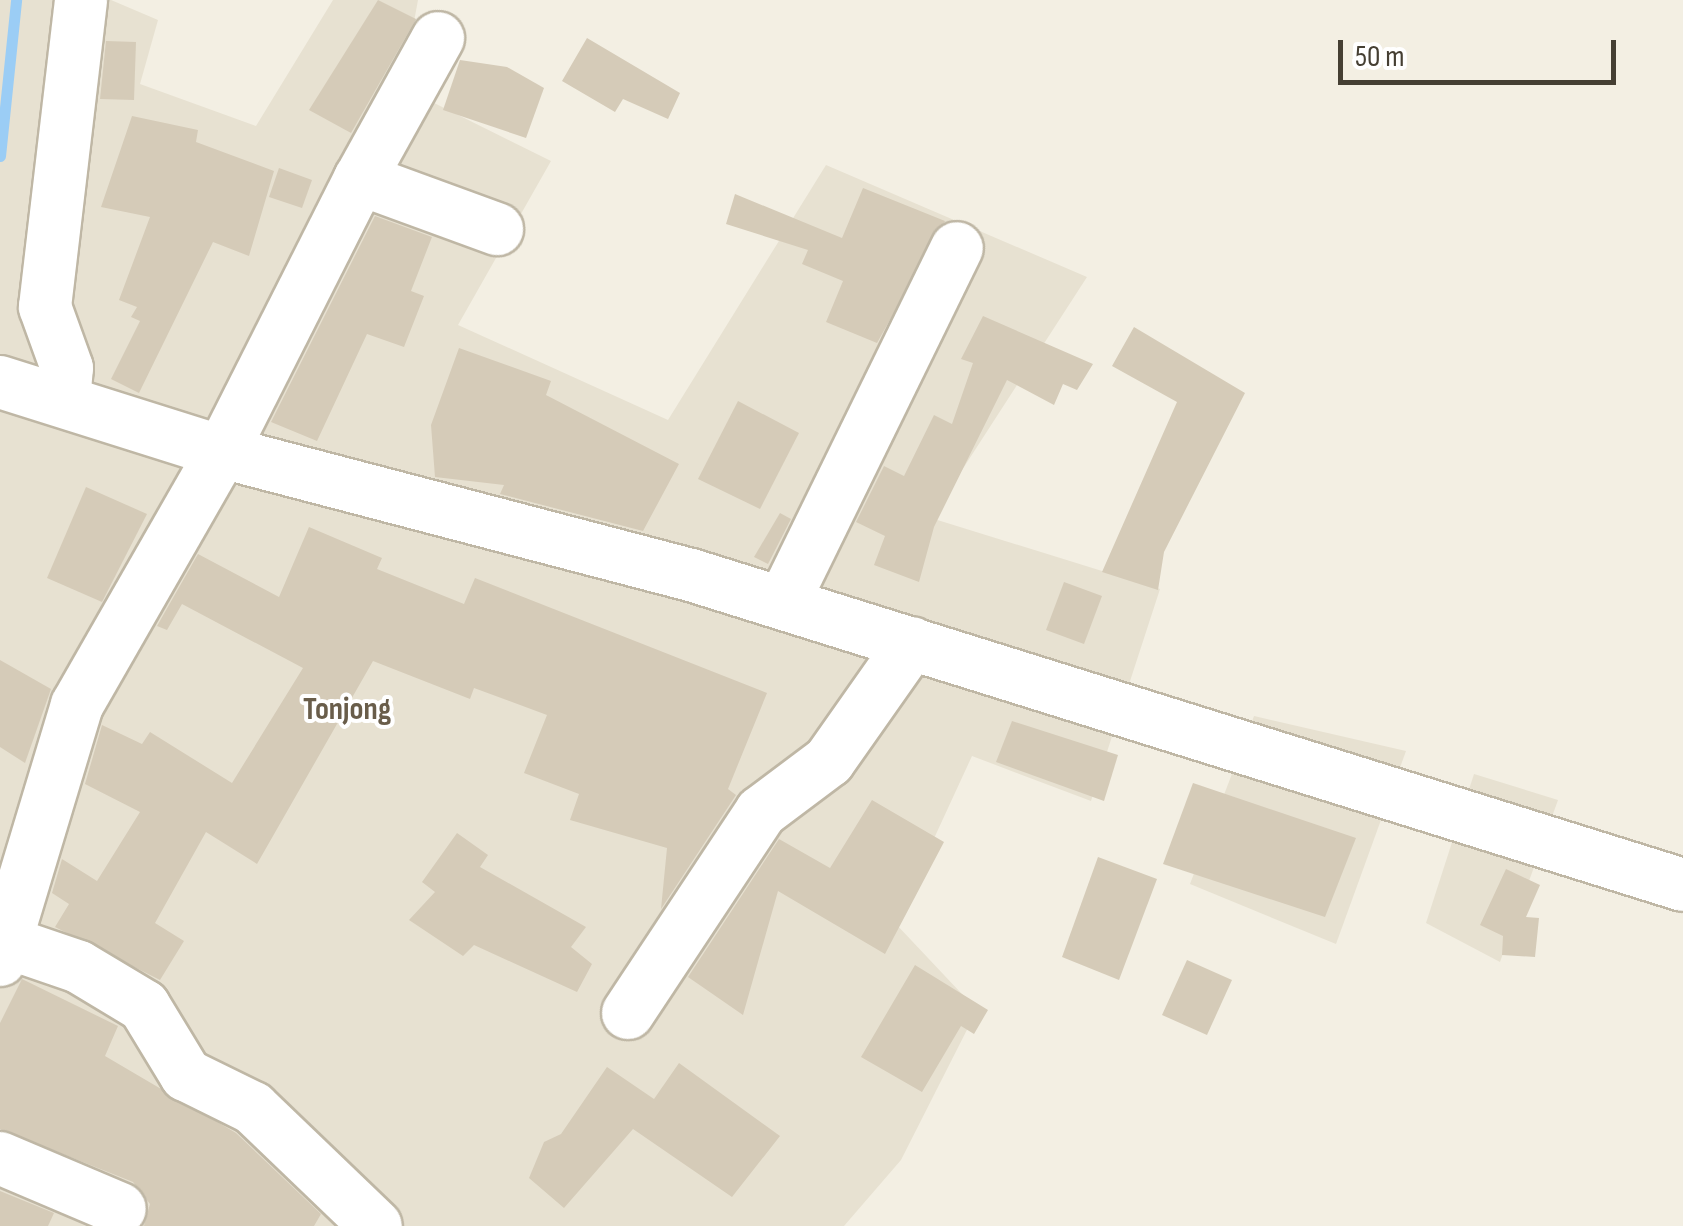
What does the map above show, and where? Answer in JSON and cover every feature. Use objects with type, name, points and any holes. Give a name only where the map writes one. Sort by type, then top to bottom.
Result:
[{"type":"street","points":[[29,391],[67,368],[45,307],[82,0]]},
{"type":"street","points":[[376,1226],[253,1108],[186,1075],[144,1006],[78,967],[3,951],[77,706],[222,452],[360,179],[438,38]]},
{"type":"street","points":[[360,179],[497,229]]},
{"type":"street","points":[[783,604],[958,248]]},
{"type":"street","points":[[29,391],[222,452],[783,604],[1683,884]]},
{"type":"street","points":[[628,1013],[760,812],[829,761],[912,644]]},
{"type":"street","points":[[0,1158],[120,1209]]},
{"type":"shaded area","points":[[0,0],[111,0],[158,20],[140,84],[256,126],[333,0],[418,0],[402,87],[551,161],[458,325],[668,420],[826,165],[1087,277],[931,518],[1160,589],[1091,801],[972,756],[895,923],[977,1010],[901,1160],[844,1226],[0,1226]]},
{"type":"shaded area","points":[[1254,716],[1406,751],[1336,944],[1190,884]]},
{"type":"shaded area","points":[[1474,774],[1558,800],[1500,962],[1426,923]]},
{"type":"building","points":[[378,0],[416,19],[351,133],[309,110]]},
{"type":"building","points":[[587,38],[680,93],[668,119],[623,99],[615,112],[562,81]]},
{"type":"building","points":[[106,41],[136,42],[134,100],[100,99]]},
{"type":"building","points":[[460,60],[507,67],[544,88],[526,138],[443,110]]},
{"type":"building","points":[[132,116],[198,130],[196,142],[274,171],[249,256],[213,242],[139,393],[111,379],[140,321],[131,317],[137,307],[119,300],[150,217],[101,207]]},
{"type":"building","points":[[279,168],[312,180],[302,208],[269,197]]},
{"type":"building","points":[[863,188],[945,221],[877,343],[826,322],[843,281],[802,264],[808,250],[726,224],[735,194],[842,238]]},
{"type":"building","points":[[375,216],[432,237],[411,291],[424,296],[404,347],[367,334],[317,441],[271,422]]},
{"type":"building","points":[[983,316],[1093,364],[1077,390],[1063,384],[1054,405],[1007,380],[934,527],[919,582],[874,565],[885,536],[856,522],[884,466],[904,476],[934,415],[952,424],[973,363],[961,359]]},
{"type":"building","points":[[1134,327],[1245,393],[1164,552],[1158,590],[1102,572],[1177,402],[1112,366]]},
{"type":"building","points":[[459,348],[551,381],[546,395],[679,464],[643,531],[500,494],[504,485],[435,477],[431,425]]},
{"type":"building","points":[[738,401],[799,433],[760,509],[698,479]]},
{"type":"building","points":[[86,487],[147,514],[102,602],[47,578]]},
{"type":"building","points":[[780,513],[791,519],[768,564],[754,557]]},
{"type":"building","points":[[309,527],[382,558],[377,569],[464,604],[475,578],[767,693],[728,789],[736,795],[661,909],[667,848],[570,820],[579,794],[524,773],[547,715],[474,688],[470,699],[373,661],[257,864],[206,832],[155,923],[184,941],[160,980],[55,927],[69,904],[52,893],[62,859],[97,881],[140,812],[85,784],[102,725],[142,744],[150,732],[232,783],[303,668],[182,604],[167,630],[157,626],[198,554],[279,597]]},
{"type":"building","points":[[1064,582],[1102,596],[1084,644],[1046,630]]},
{"type":"building","points":[[0,660],[51,689],[25,763],[0,747]]},
{"type":"building","points":[[1012,721],[1118,755],[1104,801],[996,762]]},
{"type":"building","points":[[1193,783],[1356,838],[1325,917],[1163,864]]},
{"type":"building","points":[[872,800],[944,842],[885,954],[778,891],[743,1015],[688,977],[779,839],[830,868]]},
{"type":"building","points":[[457,833],[488,855],[480,867],[586,927],[571,947],[592,964],[577,992],[474,945],[463,956],[409,920],[435,892],[422,882]]},
{"type":"building","points":[[1098,857],[1157,879],[1119,980],[1062,957]]},
{"type":"building","points":[[1506,869],[1540,885],[1526,917],[1539,918],[1535,957],[1502,955],[1503,936],[1480,925]]},
{"type":"building","points":[[1187,960],[1232,980],[1207,1035],[1162,1015]]},
{"type":"building","points":[[915,965],[988,1010],[974,1034],[961,1026],[922,1092],[861,1057]]},
{"type":"building","points":[[22,979],[118,1026],[105,1056],[236,1133],[321,1214],[314,1226],[144,1226],[150,1204],[133,1182],[0,1129],[0,1023]]},
{"type":"building","points":[[679,1063],[780,1136],[732,1197],[633,1129],[564,1208],[529,1178],[544,1142],[561,1134],[607,1067],[654,1099]]},
{"type":"building","points":[[0,1191],[54,1213],[48,1226],[0,1226]]},
{"type":"waterway","points":[[0,156],[16,0]]},
{"type":"district","name":"Tonjong","points":[[347,710]]}]
